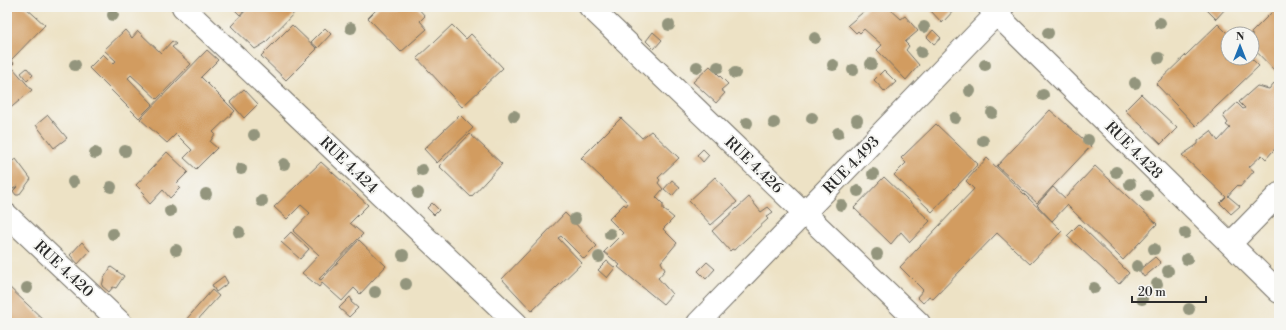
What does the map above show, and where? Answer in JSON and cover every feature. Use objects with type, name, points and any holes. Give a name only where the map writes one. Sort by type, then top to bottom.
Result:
[{"type":"street","name":"RUE 4.424","points":[[183,7],[516,323]]},
{"type":"street","name":"RUE 4.426","points":[[590,7],[919,323]]},
{"type":"street","name":"RUE 4.493","points":[[698,323],[805,213],[996,9]]},
{"type":"street","name":"RUE 4.428","points":[[996,9],[1279,292]]},
{"type":"street","points":[[1230,244],[1279,194]]},
{"type":"street","name":"RUE 4.420","points":[[7,215],[78,280],[121,323]]},
{"type":"building","points":[[7,7],[25,7],[45,25],[11,60],[14,63],[7,70]]},
{"type":"building","points":[[232,7],[247,7],[240,15]]},
{"type":"building","points":[[249,7],[300,7],[265,43],[255,49],[231,26]]},
{"type":"building","points":[[379,7],[417,7],[425,16],[420,21],[427,29],[401,52],[368,18]]},
{"type":"building","points":[[869,7],[888,7],[901,19],[905,16],[918,31],[905,42],[909,46],[906,50],[919,65],[906,80],[877,50],[882,45],[864,29],[860,33],[858,31],[856,33],[848,25]]},
{"type":"building","points":[[933,7],[957,7],[942,23],[930,10]]},
{"type":"building","points":[[1204,7],[1227,7],[1216,19]]},
{"type":"building","points":[[1277,7],[1279,7],[1279,69],[1276,72],[1260,55],[1260,26],[1258,26]]},
{"type":"building","points":[[1218,24],[1220,26],[1220,66],[1259,66],[1196,126],[1156,84]]},
{"type":"building","points":[[292,25],[317,49],[286,80],[261,56]]},
{"type":"building","points":[[452,25],[466,39],[471,34],[503,68],[462,107],[417,58]]},
{"type":"building","points":[[325,28],[331,34],[318,48],[311,42]]},
{"type":"building","points":[[125,30],[132,38],[138,31],[161,53],[172,41],[176,44],[172,47],[191,64],[157,99],[131,75],[128,78],[153,104],[139,118],[89,68],[103,54],[113,64],[116,61],[104,50]]},
{"type":"building","points":[[933,30],[941,38],[934,44],[927,37]]},
{"type":"building","points":[[653,32],[662,40],[654,49],[646,41]]},
{"type":"building","points":[[207,50],[218,60],[201,77],[235,111],[213,132],[215,134],[210,142],[217,148],[196,169],[184,158],[192,150],[176,134],[167,143],[140,119]]},
{"type":"building","points":[[710,66],[728,84],[721,90],[725,93],[716,103],[693,82]]},
{"type":"building","points":[[13,68],[32,90],[7,111],[7,74]]},
{"type":"building","points":[[27,68],[33,75],[27,81],[21,73]]},
{"type":"building","points":[[884,70],[896,82],[885,92],[874,80]]},
{"type":"building","points":[[1274,83],[1279,88],[1279,144],[1266,159],[1262,155],[1249,167],[1254,171],[1240,187],[1238,185],[1228,196],[1240,206],[1231,214],[1220,203],[1226,197],[1182,155],[1198,144],[1198,141],[1211,131],[1218,141],[1230,128],[1226,125],[1228,123],[1223,116],[1237,103],[1243,109],[1245,108],[1239,102],[1257,86],[1269,89]]},
{"type":"building","points":[[244,89],[258,104],[244,118],[230,102]]},
{"type":"building","points":[[1141,94],[1177,128],[1161,144],[1125,110]]},
{"type":"building","points":[[1050,110],[1091,146],[1037,203],[997,166]]},
{"type":"building","points":[[48,115],[67,138],[54,148],[36,125]]},
{"type":"building","points":[[460,115],[473,128],[437,163],[424,149]]},
{"type":"building","points":[[621,118],[642,138],[651,131],[679,158],[658,178],[660,180],[658,183],[663,189],[656,197],[663,204],[663,209],[674,218],[663,229],[677,243],[661,262],[665,270],[658,278],[672,294],[663,304],[618,267],[620,265],[604,252],[623,233],[609,219],[624,204],[626,206],[628,203],[581,158]]},
{"type":"building","points":[[936,124],[978,164],[932,212],[894,175],[906,163],[901,158]]},
{"type":"building","points":[[470,134],[502,164],[471,197],[439,166]]},
{"type":"building","points":[[703,149],[709,155],[703,162],[697,155]]},
{"type":"building","points":[[167,152],[188,172],[176,184],[180,188],[170,198],[163,190],[150,204],[143,196],[145,194],[136,185]]},
{"type":"building","points":[[987,158],[1062,231],[1030,264],[997,233],[933,299],[929,296],[923,303],[917,297],[923,290],[900,267],[974,189],[966,181]]},
{"type":"building","points":[[16,159],[31,179],[19,195],[16,195],[13,191],[18,186],[11,190],[7,186],[7,164]]},
{"type":"building","points":[[321,162],[368,205],[350,223],[363,234],[319,279],[321,280],[359,240],[386,266],[360,294],[354,288],[342,301],[322,283],[319,287],[302,273],[319,255],[293,231],[310,213],[301,205],[287,219],[274,207]]},
{"type":"building","points":[[1095,166],[1157,224],[1123,260],[1067,205],[1052,221],[1037,205],[1053,187],[1065,198]]},
{"type":"building","points":[[715,177],[737,202],[711,225],[689,201]]},
{"type":"building","points":[[884,177],[930,221],[910,242],[901,232],[891,244],[854,208]]},
{"type":"building","points":[[672,180],[680,187],[672,196],[664,189]]},
{"type":"building","points":[[749,197],[761,212],[768,207],[773,212],[766,217],[768,219],[734,250],[732,249],[730,251],[712,231]]},
{"type":"building","points":[[432,203],[439,210],[434,215],[427,208]]},
{"type":"building","points":[[565,213],[597,246],[584,259],[561,236],[558,238],[582,263],[532,311],[502,279]]},
{"type":"building","points":[[1079,224],[1129,273],[1119,284],[1067,236]]},
{"type":"building","points":[[291,232],[309,249],[300,259],[281,242]]},
{"type":"building","points":[[82,242],[90,251],[78,264],[70,255]]},
{"type":"building","points":[[1155,257],[1161,263],[1144,277],[1139,270]]},
{"type":"building","points":[[607,261],[615,268],[607,278],[598,270]]},
{"type":"building","points":[[707,262],[715,269],[706,279],[698,271]]},
{"type":"building","points":[[111,267],[124,276],[116,288],[113,287],[109,292],[102,286],[104,278]]},
{"type":"building","points":[[224,276],[228,283],[216,292],[212,285]]},
{"type":"building","points":[[7,285],[47,323],[7,323]]},
{"type":"building","points":[[212,290],[219,296],[195,323],[184,322]]},
{"type":"building","points":[[350,297],[352,300],[351,302],[358,308],[349,317],[339,308]]}]
